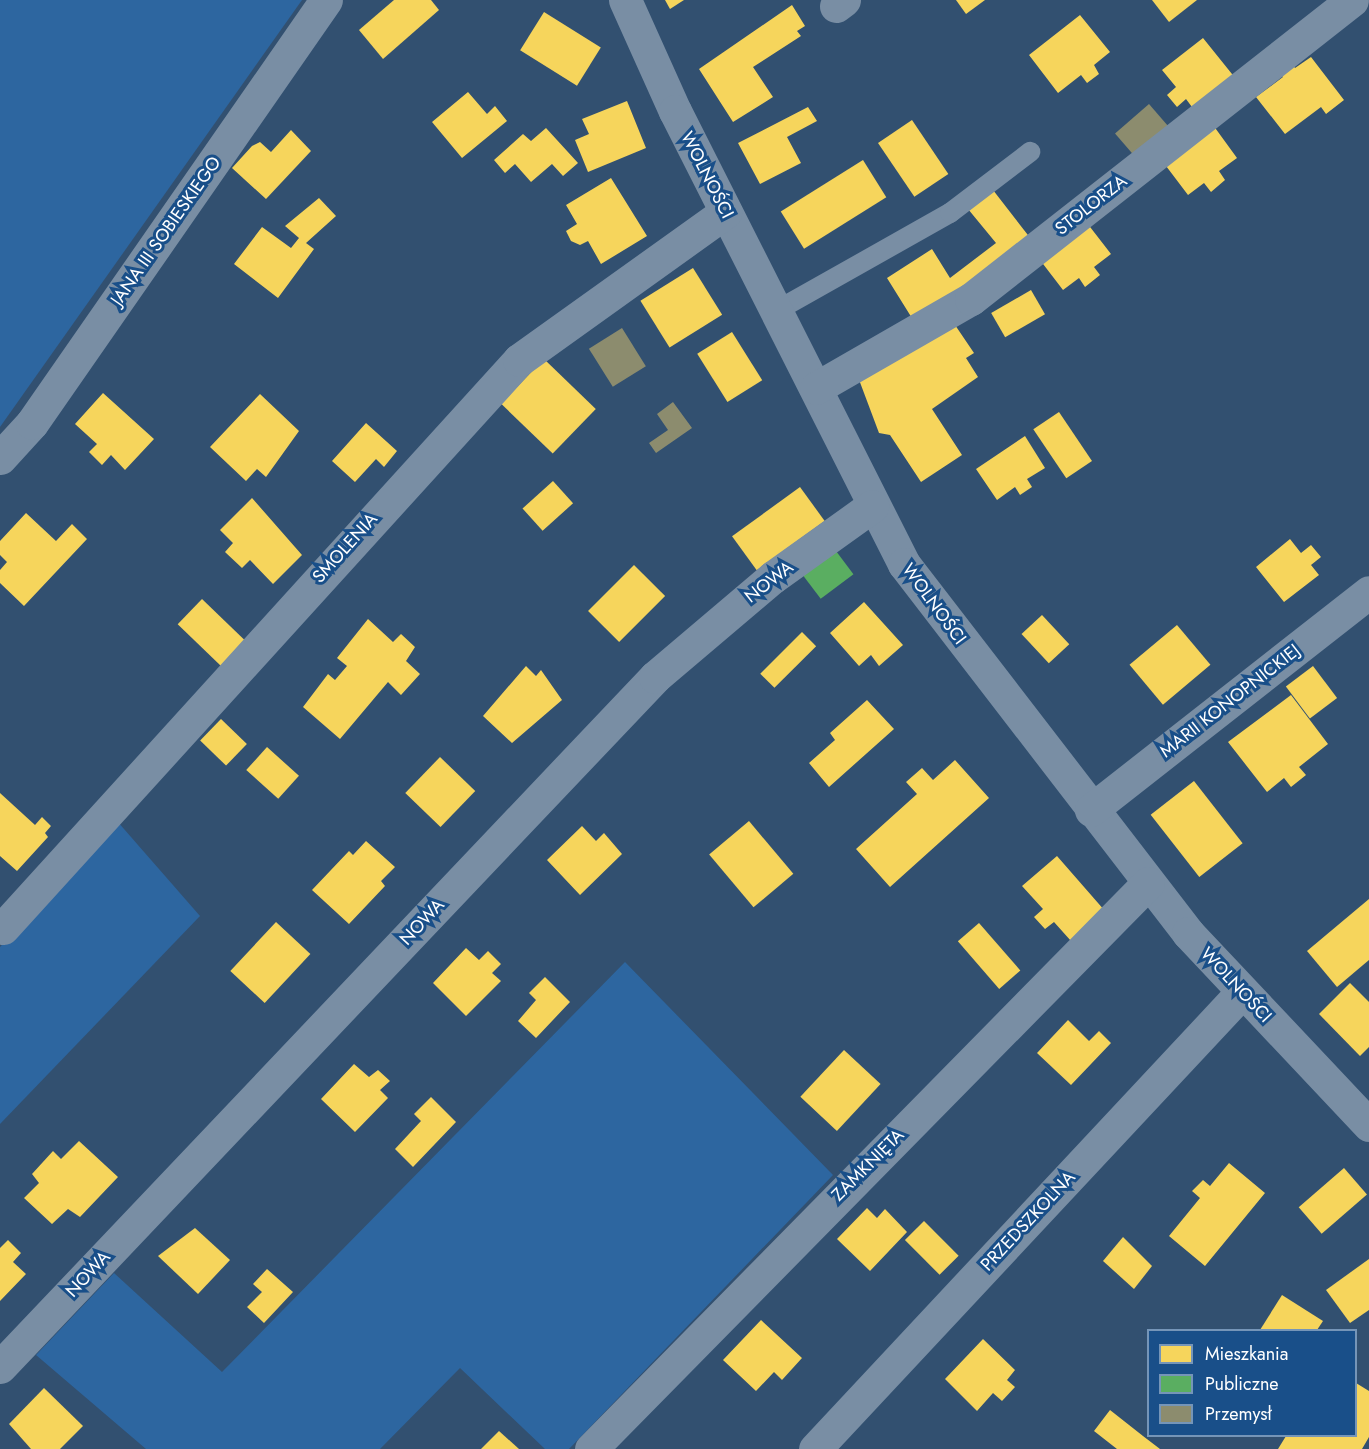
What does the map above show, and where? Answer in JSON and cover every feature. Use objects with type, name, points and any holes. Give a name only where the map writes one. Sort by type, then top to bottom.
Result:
[{"type":"street","name":"JANA III SOBIESKIEGO","points":[[0,458],[32,423],[326,0]]},
{"type":"street","name":"WOLNOŚCI","points":[[625,0],[726,212],[816,388],[872,506],[943,619],[1148,883],[1242,992],[1369,1125]]},
{"type":"street","name":"STOLORZA","points":[[816,388],[971,299],[1352,0]]},
{"type":"street","name":"SMOLENIA","points":[[3,928],[519,360],[726,212]]},
{"type":"street","name":"NOWA","points":[[0,1367],[655,677],[773,577],[872,506]]},
{"type":"street","name":"MARII KONOPNICKIEJ","points":[[1090,810],[1369,592]]},
{"type":"street","name":"ZAMKNIĘTA","points":[[591,1449],[1148,883]]},
{"type":"street","name":"PRZEDSZKOLNA","points":[[815,1449],[1242,992]]},
{"type":"lane","points":[[776,311],[950,213],[1030,152]]},
{"type":"shaded area","points":[[0,0],[302,0],[0,427]]},
{"type":"shaded area","points":[[117,821],[200,916],[0,1124],[0,947]]},
{"type":"shaded area","points":[[625,962],[833,1175],[569,1449],[545,1449],[460,1368],[380,1449],[146,1449],[36,1355],[114,1273],[222,1372]]},
{"type":"building: Mieszkania","points":[[394,0],[431,0],[439,10],[383,59],[359,30]]},
{"type":"building: Mieszkania","points":[[665,0],[684,0],[670,9]]},
{"type":"building: Mieszkania","points":[[956,0],[985,0],[966,14]]},
{"type":"building: Mieszkania","points":[[1152,0],[1197,0],[1169,22]]},
{"type":"building: Mieszkania","points":[[792,5],[805,26],[797,31],[801,36],[753,67],[773,97],[733,122],[699,69]]},
{"type":"building: Mieszkania","points":[[544,12],[601,48],[577,86],[520,50]]},
{"type":"building: Mieszkania","points":[[1080,15],[1110,52],[1094,65],[1099,74],[1087,83],[1081,75],[1058,93],[1029,55]]},
{"type":"building: Mieszkania","points":[[1203,38],[1236,79],[1195,111],[1186,99],[1177,107],[1167,95],[1176,87],[1162,70]]},
{"type":"building: Mieszkania","points":[[1311,57],[1344,100],[1326,114],[1321,107],[1285,134],[1256,97],[1283,77],[1276,69],[1289,59],[1295,68]]},
{"type":"building: Mieszkania","points":[[468,92],[487,114],[495,106],[507,121],[462,158],[432,122]]},
{"type":"building: Mieszkania","points":[[627,101],[646,148],[588,172],[575,140],[589,134],[582,119]]},
{"type":"building: Mieszkania","points":[[808,107],[817,121],[787,137],[801,163],[760,184],[738,143]]},
{"type":"building: Mieszkania","points":[[912,120],[948,174],[914,197],[878,143]]},
{"type":"building: Mieszkania","points":[[1213,125],[1237,158],[1219,171],[1225,180],[1211,192],[1204,183],[1188,195],[1163,162]]},
{"type":"building: Mieszkania","points":[[546,128],[578,163],[563,176],[552,164],[531,182],[515,164],[505,173],[494,160],[523,134],[531,141]]},
{"type":"building: Mieszkania","points":[[291,130],[311,151],[266,199],[232,168],[252,146],[260,142],[271,152]]},
{"type":"building: Mieszkania","points":[[863,160],[886,197],[804,249],[781,211]]},
{"type":"building: Mieszkania","points":[[611,178],[647,236],[601,264],[588,241],[580,245],[571,241],[566,231],[577,224],[566,205]]},
{"type":"building: Mieszkania","points":[[993,190],[1031,239],[915,323],[887,278],[932,249],[950,278],[996,243],[968,209]]},
{"type":"building: Mieszkania","points":[[319,198],[336,216],[306,243],[314,249],[278,298],[234,264],[262,227],[291,248],[299,238],[285,226]]},
{"type":"building: Mieszkania","points":[[1087,223],[1111,254],[1094,267],[1100,275],[1085,287],[1079,278],[1063,290],[1040,260]]},
{"type":"building: Mieszkania","points":[[693,268],[722,315],[670,347],[640,301]]},
{"type":"building: Mieszkania","points":[[1031,290],[1045,314],[1005,337],[991,313]]},
{"type":"building: Mieszkania","points":[[953,322],[974,353],[966,358],[978,377],[932,409],[962,455],[921,482],[890,435],[879,433],[858,377]]},
{"type":"building: Mieszkania","points":[[732,332],[762,380],[727,402],[697,354]]},
{"type":"building: Mieszkania","points":[[544,359],[596,409],[553,454],[501,404]]},
{"type":"building: Mieszkania","points":[[103,393],[154,439],[125,470],[111,455],[102,465],[89,452],[97,444],[75,424]]},
{"type":"building: Mieszkania","points":[[260,394],[299,431],[266,477],[257,469],[246,481],[210,447]]},
{"type":"building: Mieszkania","points":[[1059,412],[1092,461],[1066,478],[1033,429]]},
{"type":"building: Mieszkania","points":[[366,423],[397,451],[384,467],[376,459],[355,482],[332,461]]},
{"type":"building: Mieszkania","points":[[1025,436],[1045,468],[1027,479],[1032,487],[1020,495],[1015,487],[997,500],[976,469]]},
{"type":"building: Mieszkania","points":[[553,481],[573,503],[543,531],[523,508]]},
{"type":"building: Mieszkania","points":[[800,487],[825,521],[757,570],[732,536]]},
{"type":"building: Mieszkania","points":[[252,498],[302,555],[273,584],[250,560],[242,568],[225,552],[233,543],[220,530]]},
{"type":"building: Mieszkania","points":[[26,513],[56,541],[72,524],[87,539],[24,606],[0,583],[0,570],[7,562],[0,555],[0,541]]},
{"type":"building: Mieszkania","points":[[1290,539],[1301,553],[1311,545],[1321,557],[1311,565],[1319,575],[1284,602],[1256,567]]},
{"type":"building: Mieszkania","points":[[634,565],[665,596],[619,642],[588,611]]},
{"type":"building: Mieszkania","points":[[202,599],[247,642],[222,667],[178,624]]},
{"type":"building: Mieszkania","points":[[864,602],[903,645],[879,666],[871,655],[859,666],[830,633]]},
{"type":"building: Mieszkania","points":[[1042,615],[1069,644],[1049,663],[1022,634]]},
{"type":"building: Mieszkania","points":[[368,619],[393,642],[401,634],[415,647],[406,661],[420,674],[401,695],[388,682],[340,739],[303,707],[328,674],[335,680],[347,666],[337,658]]},
{"type":"building: Mieszkania","points":[[1177,625],[1210,665],[1163,705],[1130,665]]},
{"type":"building: Mieszkania","points":[[802,632],[816,646],[774,688],[760,674]]},
{"type":"building: Mieszkania","points":[[526,666],[536,676],[541,670],[562,700],[512,743],[483,716]]},
{"type":"building: Mieszkania","points":[[1313,666],[1337,698],[1310,718],[1286,686]]},
{"type":"building: Mieszkania","points":[[1291,695],[1328,744],[1299,767],[1306,775],[1291,787],[1284,778],[1267,792],[1228,742]]},
{"type":"building: Mieszkania","points":[[867,700],[894,729],[829,787],[809,763],[835,740],[830,733]]},
{"type":"building: Mieszkania","points":[[221,719],[247,744],[226,766],[200,741]]},
{"type":"building: Mieszkania","points":[[267,747],[299,776],[278,799],[246,770]]},
{"type":"building: Mieszkania","points":[[440,757],[475,791],[441,827],[405,793]]},
{"type":"building: Mieszkania","points":[[955,760],[989,798],[890,887],[856,849],[917,794],[906,782],[922,768],[933,780]]},
{"type":"building: Mieszkania","points":[[1194,781],[1243,843],[1199,877],[1151,815]]},
{"type":"building: Mieszkania","points":[[0,793],[35,825],[42,817],[51,826],[45,833],[48,837],[17,871],[0,856]]},
{"type":"building: Mieszkania","points":[[749,821],[793,874],[754,907],[709,854]]},
{"type":"building: Mieszkania","points":[[582,826],[596,841],[604,833],[622,854],[580,895],[547,860]]},
{"type":"building: Mieszkania","points":[[366,841],[395,867],[381,881],[385,886],[349,924],[312,890],[349,851],[353,855]]},
{"type":"building: Mieszkania","points":[[1057,856],[1105,911],[1071,941],[1054,922],[1045,929],[1034,917],[1043,909],[1022,886]]},
{"type":"building: Mieszkania","points":[[1369,899],[1369,960],[1337,987],[1307,951]]},
{"type":"building: Mieszkania","points":[[276,922],[310,954],[265,1003],[230,971]]},
{"type":"building: Mieszkania","points":[[979,923],[1020,971],[999,989],[958,941]]},
{"type":"building: Mieszkania","points":[[466,948],[479,960],[488,951],[501,964],[492,973],[501,981],[466,1016],[433,983]]},
{"type":"building: Mieszkania","points":[[545,977],[570,1002],[536,1038],[518,1021],[536,1000],[529,993]]},
{"type":"building: Mieszkania","points":[[1350,983],[1369,1002],[1369,1047],[1360,1056],[1319,1014]]},
{"type":"building: Mieszkania","points":[[1068,1020],[1089,1041],[1099,1031],[1111,1043],[1071,1085],[1037,1053]]},
{"type":"building: Mieszkania","points":[[844,1050],[881,1084],[837,1131],[800,1097]]},
{"type":"building: Mieszkania","points":[[354,1064],[369,1077],[378,1070],[390,1081],[380,1090],[388,1098],[355,1132],[321,1099]]},
{"type":"building: Mieszkania","points":[[431,1097],[456,1122],[413,1167],[395,1149],[421,1121],[414,1114]]},
{"type":"building: Mieszkania","points":[[79,1141],[118,1177],[80,1217],[68,1209],[52,1224],[24,1198],[39,1183],[32,1174],[53,1151],[61,1159]]},
{"type":"building: Mieszkania","points":[[1229,1163],[1265,1193],[1205,1266],[1169,1236],[1200,1198],[1192,1191],[1203,1180],[1210,1186]]},
{"type":"building: Mieszkania","points":[[1344,1168],[1367,1194],[1322,1234],[1299,1207]]},
{"type":"building: Mieszkania","points":[[867,1208],[877,1218],[885,1209],[907,1232],[870,1271],[837,1239]]},
{"type":"building: Mieszkania","points":[[924,1221],[959,1256],[940,1275],[905,1240]]},
{"type":"building: Mieszkania","points":[[195,1228],[230,1260],[198,1294],[158,1256]]},
{"type":"building: Mieszkania","points":[[1123,1237],[1152,1266],[1134,1289],[1103,1261]]},
{"type":"building: Mieszkania","points":[[8,1240],[21,1253],[13,1262],[26,1274],[0,1301],[0,1248]]},
{"type":"building: Mieszkania","points":[[1369,1259],[1369,1310],[1350,1323],[1326,1290]]},
{"type":"building: Mieszkania","points":[[267,1269],[293,1292],[264,1323],[247,1307],[262,1292],[253,1284]]},
{"type":"building: Mieszkania","points":[[1282,1295],[1323,1321],[1318,1329],[1261,1329]]},
{"type":"building: Mieszkania","points":[[761,1320],[802,1358],[782,1380],[774,1372],[756,1391],[723,1360]]},
{"type":"building: Mieszkania","points":[[983,1339],[1015,1370],[1007,1380],[1015,1387],[1002,1401],[993,1393],[977,1411],[945,1379]]},
{"type":"building: Mieszkania","points":[[1357,1384],[1369,1391],[1369,1437],[1362,1449],[1278,1449],[1285,1437],[1357,1437]]},
{"type":"building: Mieszkania","points":[[44,1388],[83,1426],[60,1449],[31,1449],[9,1424]]},
{"type":"building: Mieszkania","points":[[1110,1410],[1160,1449],[1117,1449],[1094,1431]]},
{"type":"building: Mieszkania","points":[[499,1431],[519,1449],[481,1449]]},
{"type":"building: Publiczne","points":[[833,547],[853,574],[821,599],[800,572]]},
{"type":"building: Przemysł","points":[[1149,104],[1168,126],[1134,155],[1115,134]]},
{"type":"building: Przemysł","points":[[622,328],[646,366],[613,387],[589,349]]},
{"type":"building: Przemysł","points":[[673,402],[692,428],[656,453],[649,443],[668,430],[657,414]]}]
